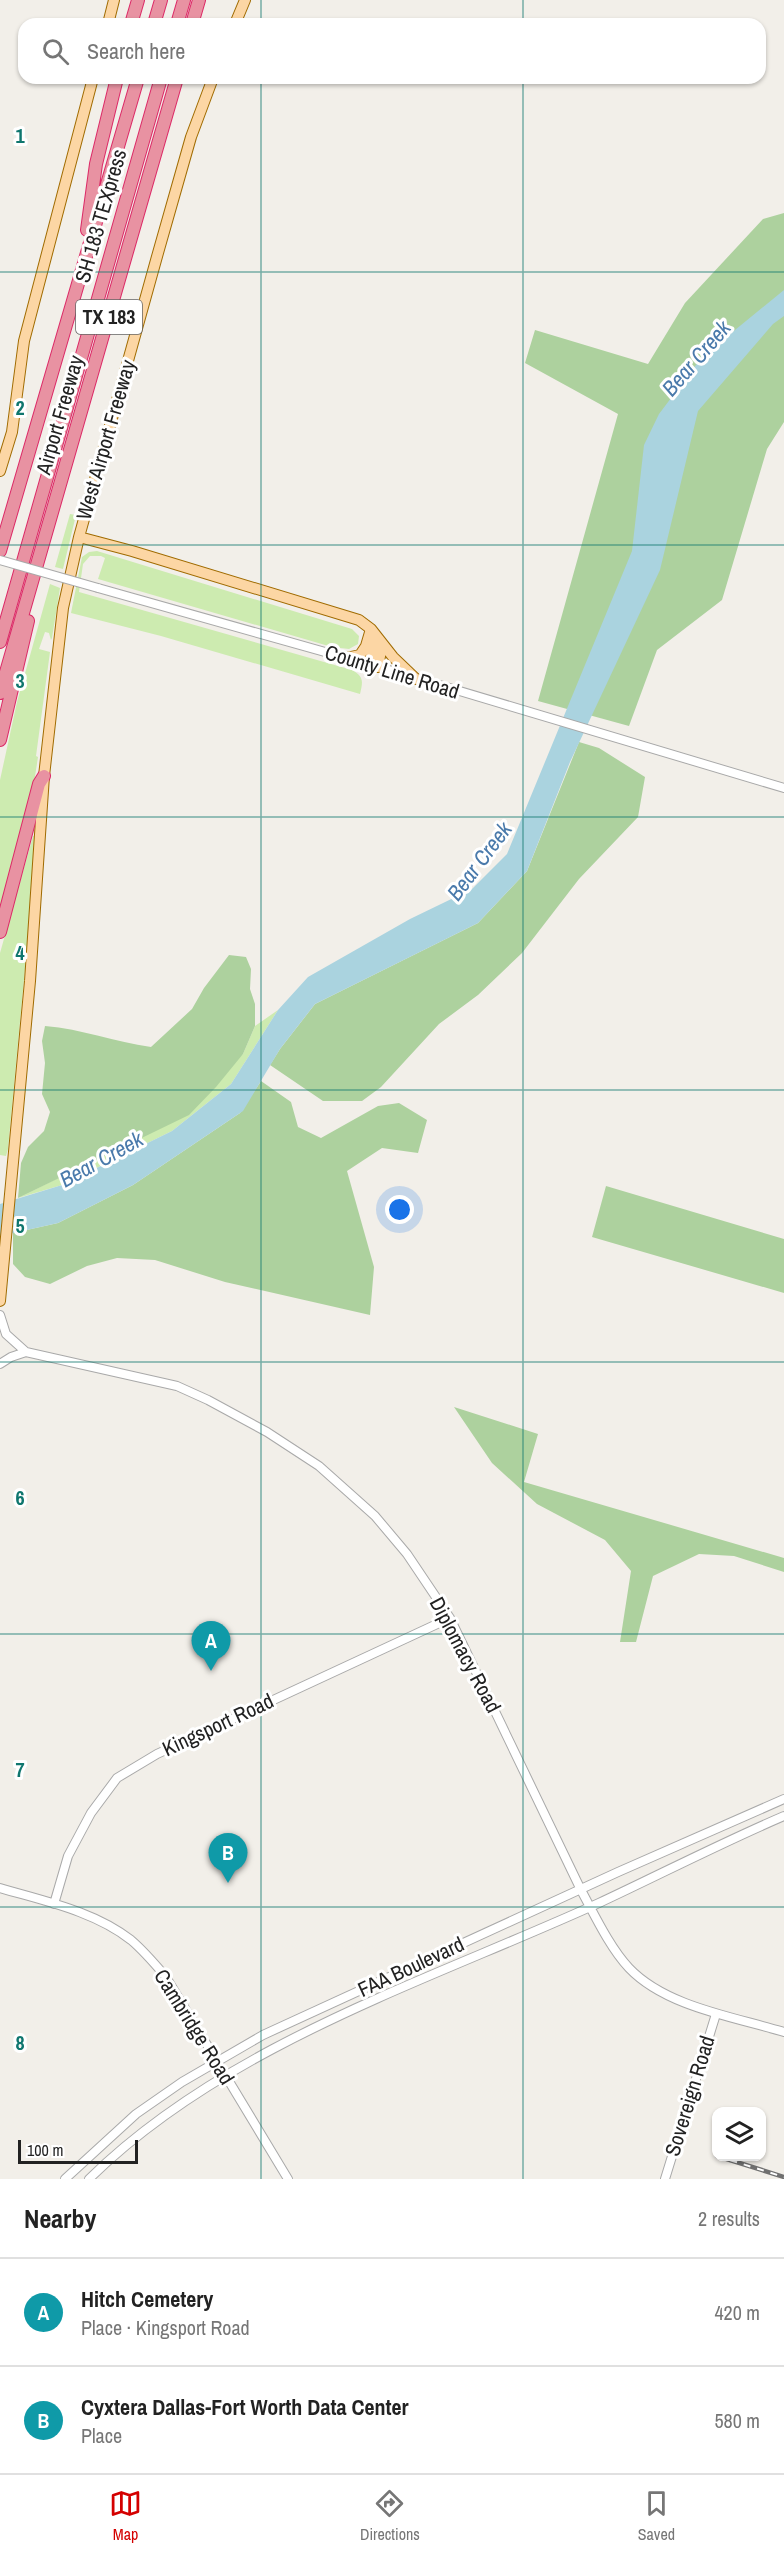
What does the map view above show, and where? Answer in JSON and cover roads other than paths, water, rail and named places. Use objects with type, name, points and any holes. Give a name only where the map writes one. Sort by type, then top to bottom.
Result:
[{"type":"highway","points":[[133,18],[138,0]]},
{"type":"highway","points":[[155,18],[159,0]]},
{"type":"highway","points":[[171,18],[176,0]]},
{"type":"highway","points":[[179,18],[184,0]]},
{"type":"highway","points":[[194,18],[199,0]]},
{"type":"highway","points":[[81,270],[96,164],[116,84]]},
{"type":"highway","name":"Airport Freeway","points":[[0,551],[136,84]]},
{"type":"highway","name":"SH 183 TEXpress","points":[[0,614],[152,84]]},
{"type":"highway","name":"SH 183 TEXpress","points":[[0,642],[159,84]]},
{"type":"highway","name":"Airport Freeway","points":[[0,693],[175,84]]},
{"type":"highway","points":[[0,740],[26,633],[40,555]]},
{"type":"highway","points":[[0,932],[39,784],[44,776]]},
{"type":"main road","points":[[110,18],[114,0]]},
{"type":"main road","points":[[238,18],[245,0]]},
{"type":"main road","points":[[0,471],[12,432],[24,340],[91,84]]},
{"type":"main road","name":"West Airport Freeway","points":[[44,776],[63,608],[79,537],[191,137],[211,84]]},
{"type":"main road","points":[[79,537],[132,550],[359,620],[371,629],[393,657],[416,678]]},
{"type":"main road","points":[[346,658],[360,655],[366,646],[371,629]]},
{"type":"main road","points":[[371,629],[382,645],[374,666]]},
{"type":"main road","points":[[0,1301],[31,972],[44,776]]},
{"type":"street","name":"County Line Road","points":[[0,560],[416,678],[784,788]]},
{"type":"street","points":[[0,1315],[6,1334],[26,1352],[0,1364]]},
{"type":"street","name":"Diplomacy Road","points":[[26,1352],[177,1386],[267,1432],[319,1466],[375,1516],[407,1554],[450,1618],[581,1890],[627,1967],[666,1994],[716,2014],[784,2032]]},
{"type":"street","name":"Kingsport Road","points":[[54,1904],[68,1856],[91,1814],[117,1778],[157,1754],[450,1618]]},
{"type":"street","name":"FAA Boulevard","points":[[65,2179],[136,2114],[216,2061],[263,2035],[784,1799]]},
{"type":"street","name":"FAA Boulevard","points":[[89,2179],[105,2163],[175,2108],[258,2056],[462,1961],[590,1907],[784,1816]]},
{"type":"street","points":[[701,1836],[709,1850]]},
{"type":"street","name":"Cambridge Road","points":[[0,1888],[54,1904],[105,1924],[127,1937],[146,1953],[166,1977],[288,2179]]},
{"type":"street","points":[[456,1947],[462,1961]]},
{"type":"street","points":[[336,2001],[343,2016]]},
{"type":"street","name":"Sovereign Road","points":[[665,2179],[716,2014]]},
{"type":"street","points":[[95,2150],[105,2163]]},
{"type":"water","points":[[784,290],[784,316],[773,324],[698,411],[660,570],[570,762],[527,871],[478,923],[315,1004],[280,1049],[243,1111],[133,1185],[58,1223],[0,1236],[0,1204],[62,1185],[172,1131],[231,1084],[278,1010],[308,977],[410,919],[472,889],[507,854],[632,551],[644,445],[659,414],[702,357]]},
{"type":"railway","points":[[733,2161],[784,2177]]},
{"type":"place","name":"Hitch Cemetery","points":[[211,1671]]},
{"type":"place","name":"Cyxtera Dallas-Fort Worth Data Center","points":[[228,1883]]},
{"type":"water label","name":"Bear Creek","points":[[696,358]]},
{"type":"water label","name":"Bear Creek","points":[[479,861]]},
{"type":"water label","name":"Bear Creek","points":[[101,1159]]}]
